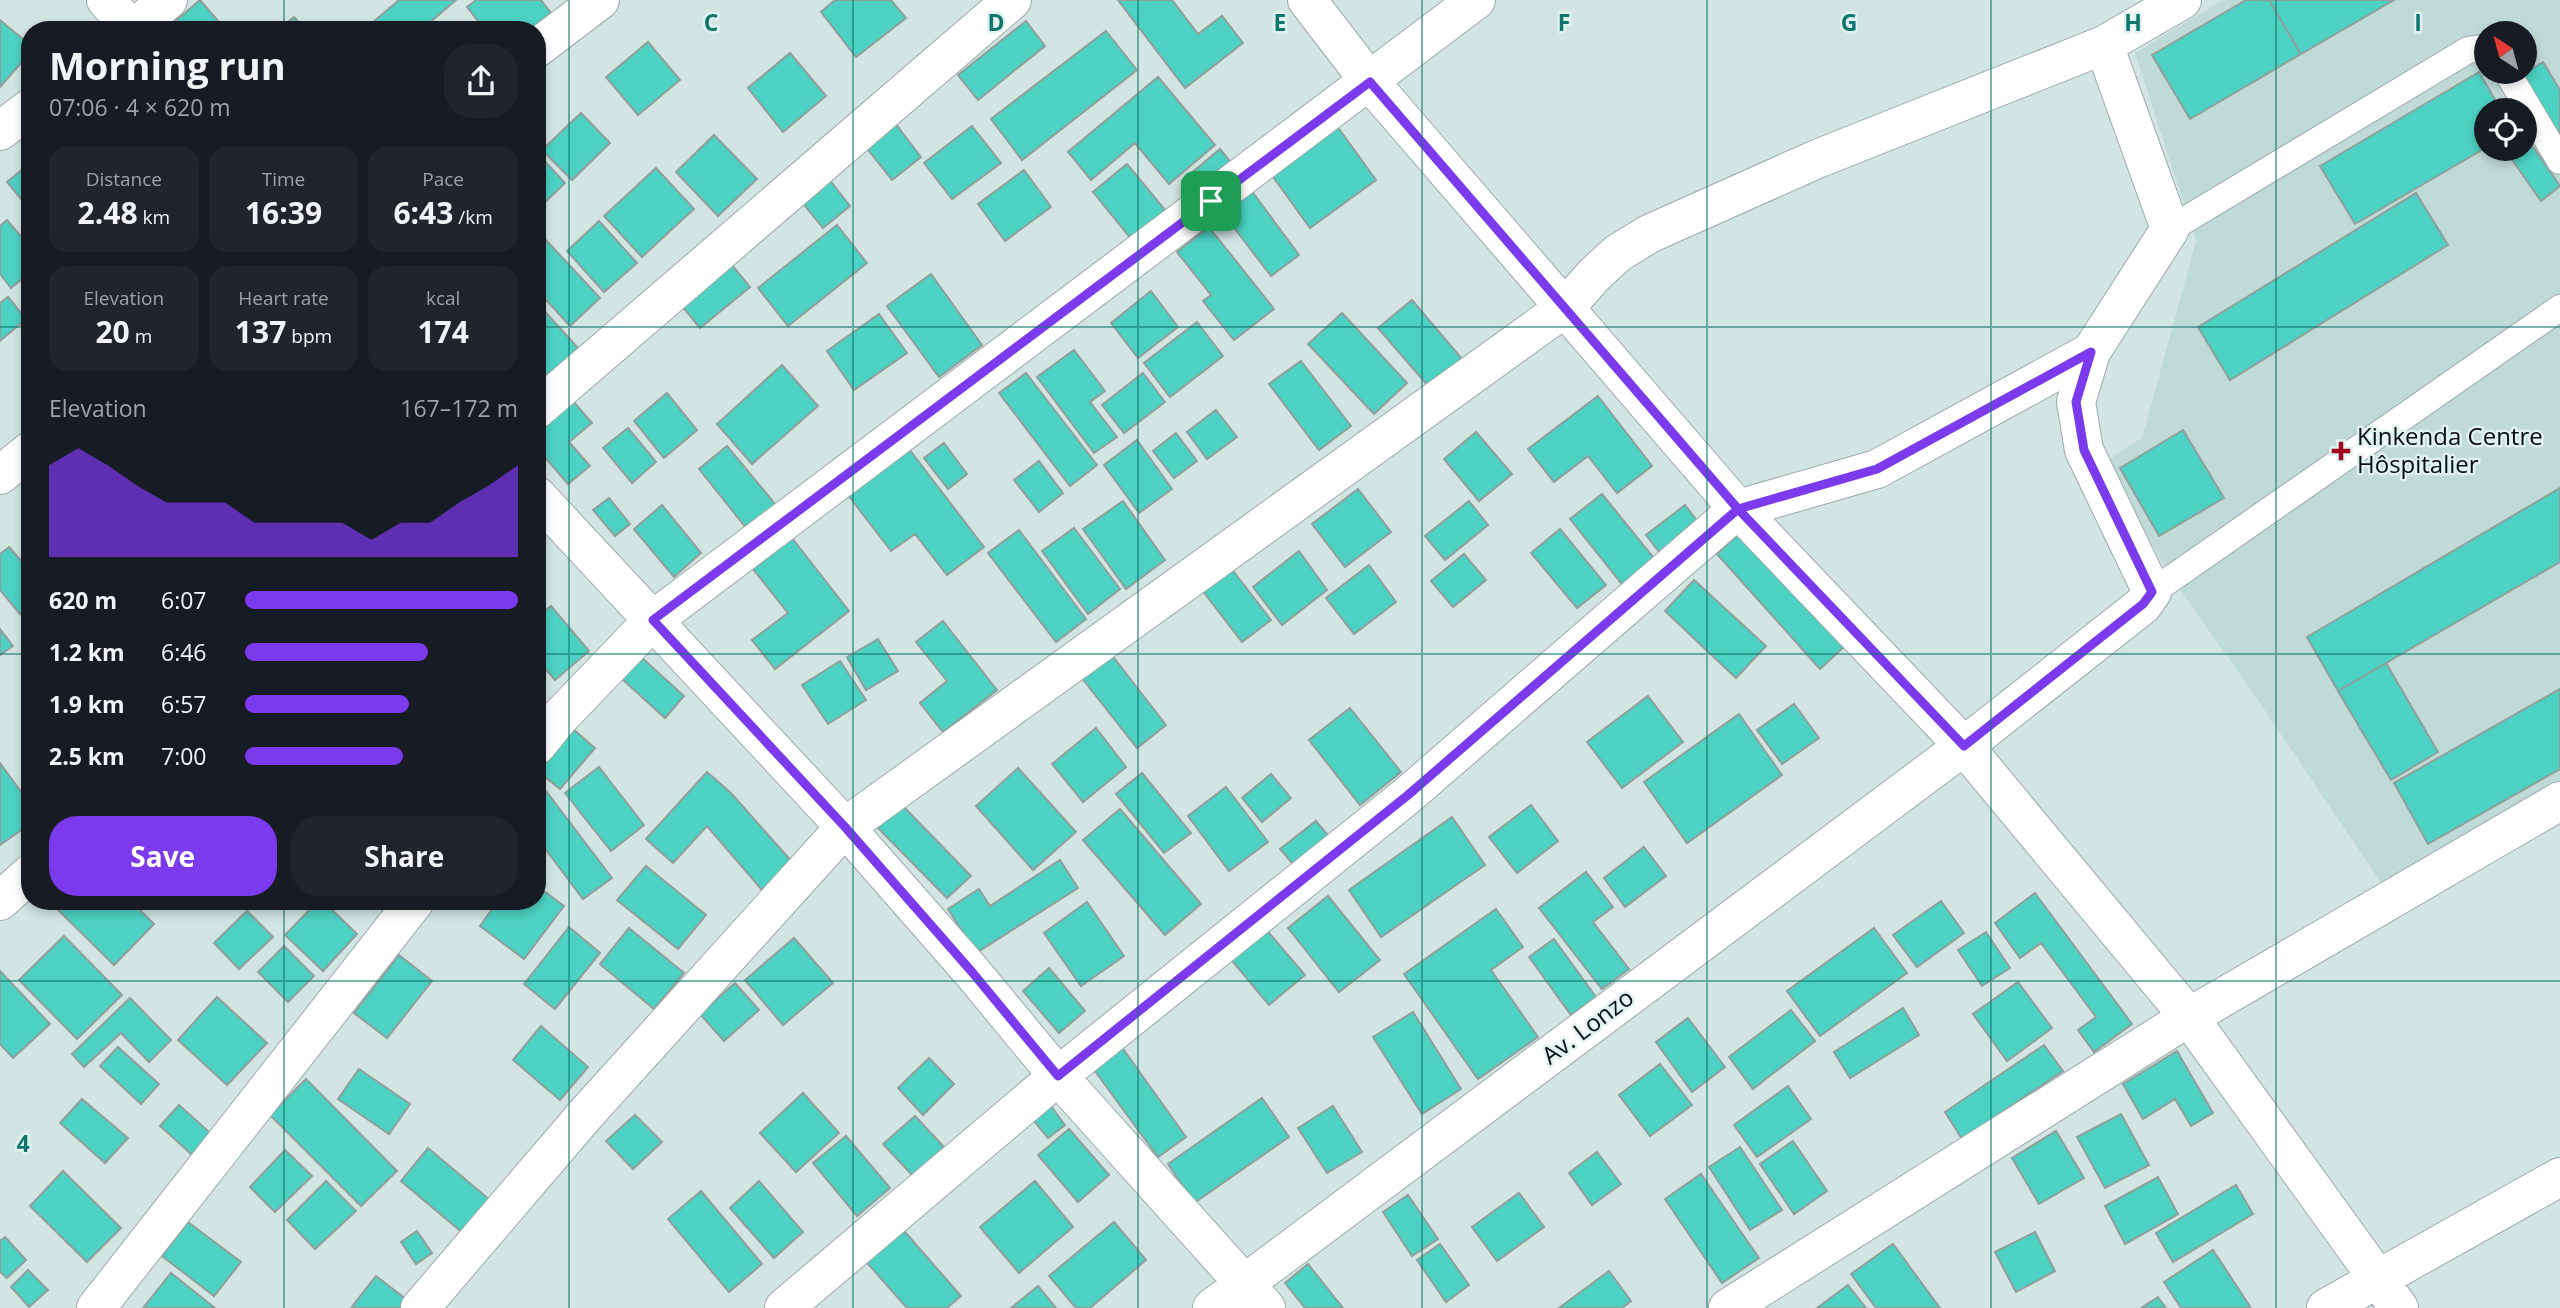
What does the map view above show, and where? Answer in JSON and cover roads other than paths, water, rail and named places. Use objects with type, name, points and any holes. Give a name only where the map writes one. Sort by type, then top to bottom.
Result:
[{"type":"street","points":[[106,0],[124,21]]},
{"type":"street","points":[[143,21],[168,0]]},
{"type":"street","points":[[546,41],[600,0]]},
{"type":"street","points":[[546,401],[1012,0]]},
{"type":"street","points":[[1307,0],[1370,82],[1738,509],[1964,746],[2189,1017],[2389,1293]]},
{"type":"street","points":[[546,734],[653,620],[1476,0]]},
{"type":"street","points":[[420,1308],[585,1115],[845,827],[1566,307],[1618,253],[1649,233],[1817,159],[2105,45],[2182,0]]},
{"type":"street","points":[[2105,45],[2170,229],[2091,352],[2076,402],[2084,450],[2152,592]]},
{"type":"street","points":[[0,131],[21,115]]},
{"type":"street","points":[[784,1308],[1058,1076],[1408,795],[1738,509],[1877,469],[2091,352]]},
{"type":"street","points":[[0,475],[21,458]]},
{"type":"street","points":[[546,506],[845,827],[972,972],[1058,1076],[1255,1296]]},
{"type":"street","name":"Av. Lonzo","points":[[1212,1308],[1255,1296],[1964,746],[2143,604],[2152,592]]},
{"type":"street","points":[[1728,1308],[2189,1017],[2560,801]]},
{"type":"street","points":[[0,901],[21,882]]},
{"type":"street","points":[[96,1308],[408,910]]},
{"type":"street","points":[[2326,1308],[2389,1293],[2560,1177]]},
{"type":"lane","points":[[2170,229],[2468,50],[2474,49]]},
{"type":"lane","points":[[2514,84],[2560,161]]},
{"type":"lane","points":[[2152,592],[2560,308]]},
{"type":"place","name":"Kinkenda Centre Hôspitalier","points":[[2341,451]]}]
